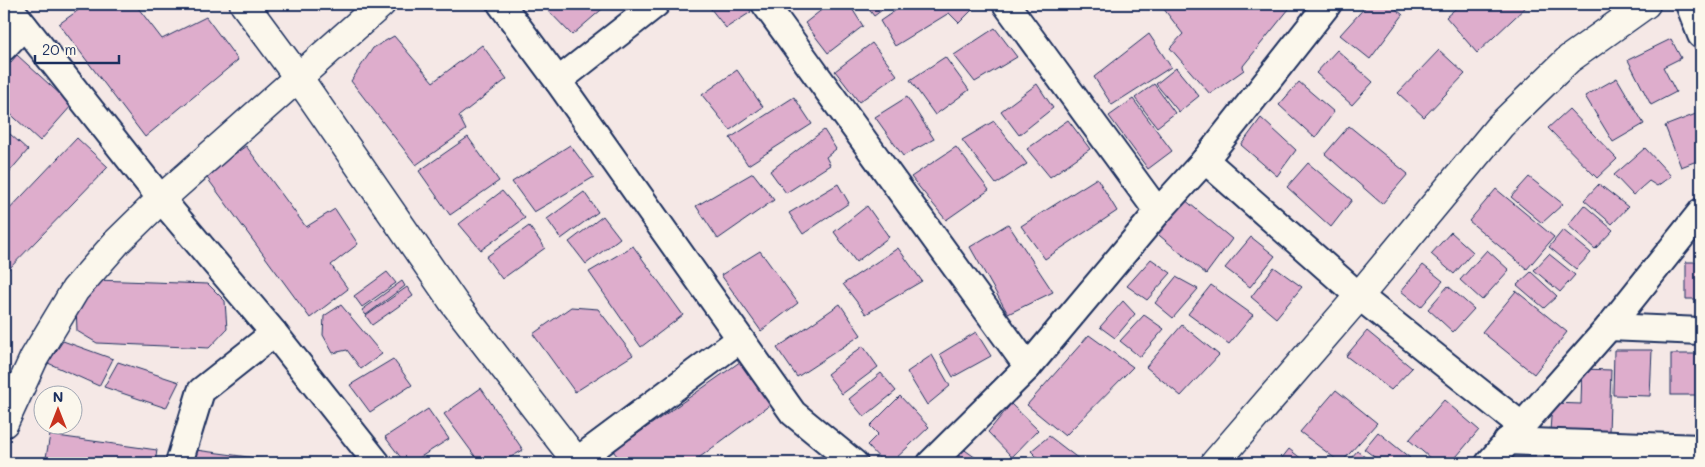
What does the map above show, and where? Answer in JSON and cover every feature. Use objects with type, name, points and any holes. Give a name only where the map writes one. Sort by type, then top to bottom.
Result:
[{"type":"street","points":[[7,4],[161,199],[274,333],[376,463]]},
{"type":"street","points":[[244,4],[298,77],[454,303],[576,463],[740,339]]},
{"type":"street","points":[[4,423],[34,358],[76,290],[117,242],[161,199],[381,4]]},
{"type":"street","points":[[501,4],[794,413],[854,463]]},
{"type":"street","points":[[558,81],[656,4]]},
{"type":"street","points":[[765,4],[1028,367]]},
{"type":"street","points":[[1006,4],[1158,212]]},
{"type":"street","points":[[931,463],[1028,367],[1158,212],[1205,160],[1328,4]]},
{"type":"street","points":[[1215,463],[1359,296],[1500,126],[1569,59],[1646,4]]},
{"type":"street","points":[[1690,4],[1701,35]]},
{"type":"street","points":[[4,47],[24,26]]},
{"type":"street","points":[[1205,160],[1514,433],[1701,448]]},
{"type":"street","points":[[1489,463],[1608,326],[1701,212]]},
{"type":"street","points":[[1608,326],[1701,331]]},
{"type":"street","points":[[179,463],[201,391],[274,333]]},
{"type":"building","points":[[87,4],[135,4],[162,39],[206,17],[238,60],[145,137],[59,24]]},
{"type":"building","points":[[542,4],[608,4],[572,35]]},
{"type":"building","points":[[707,4],[746,4],[751,12],[726,28]]},
{"type":"building","points":[[829,4],[849,4],[863,26],[828,53],[805,23]]},
{"type":"building","points":[[865,4],[890,4],[874,16]]},
{"type":"building","points":[[905,4],[975,4],[976,6],[959,23],[949,13],[895,46],[880,21]]},
{"type":"building","points":[[1160,4],[1293,4],[1243,66],[1244,70],[1210,94],[1170,48],[1183,34]]},
{"type":"building","points":[[1368,4],[1390,4],[1403,15],[1370,59],[1340,35]]},
{"type":"building","points":[[1461,4],[1529,4],[1477,53],[1446,17]]},
{"type":"building","points":[[995,28],[1017,57],[975,82],[954,55]]},
{"type":"building","points":[[1149,34],[1171,67],[1112,105],[1094,77]]},
{"type":"building","points":[[394,36],[433,82],[482,45],[507,79],[459,116],[466,130],[416,165],[351,81],[373,48]]},
{"type":"building","points":[[1671,39],[1681,58],[1663,67],[1676,92],[1651,105],[1628,60]]},
{"type":"building","points":[[872,43],[897,75],[859,102],[835,71]]},
{"type":"building","points":[[1337,50],[1373,82],[1352,105],[1316,73]]},
{"type":"building","points":[[1439,50],[1465,74],[1424,117],[1398,93]]},
{"type":"building","points":[[17,55],[72,105],[40,141],[4,108],[4,70]]},
{"type":"building","points":[[945,57],[969,90],[935,115],[910,80]]},
{"type":"building","points":[[1176,68],[1199,96],[1179,112],[1156,84]]},
{"type":"building","points":[[737,70],[763,107],[730,130],[702,95]]},
{"type":"building","points":[[1617,78],[1644,124],[1613,142],[1585,96]]},
{"type":"building","points":[[1299,82],[1334,112],[1315,138],[1279,105]]},
{"type":"building","points":[[1037,84],[1053,108],[1019,135],[1001,111]]},
{"type":"building","points":[[1154,84],[1175,113],[1157,127],[1135,98]]},
{"type":"building","points":[[794,97],[812,124],[748,165],[730,138]]},
{"type":"building","points":[[907,97],[934,139],[903,156],[875,117]]},
{"type":"building","points":[[1133,99],[1172,151],[1148,169],[1109,116]]},
{"type":"building","points":[[1569,109],[1617,159],[1597,178],[1548,128]]},
{"type":"building","points":[[1701,112],[1701,170],[1697,161],[1681,167],[1665,126]]},
{"type":"building","points":[[1261,118],[1296,150],[1277,176],[1241,145]]},
{"type":"building","points":[[4,119],[9,123],[4,129]]},
{"type":"building","points":[[1068,120],[1090,149],[1050,177],[1027,149]]},
{"type":"building","points":[[994,121],[1027,164],[996,184],[962,140]]},
{"type":"building","points":[[1349,126],[1408,174],[1382,204],[1325,154]]},
{"type":"building","points":[[824,130],[836,149],[826,157],[830,165],[786,193],[770,171]]},
{"type":"building","points":[[10,134],[28,150],[4,178],[4,141]]},
{"type":"building","points":[[468,137],[499,181],[450,215],[419,171]]},
{"type":"building","points":[[77,138],[108,167],[4,274],[4,215]]},
{"type":"building","points":[[570,145],[594,177],[534,212],[512,182]]},
{"type":"building","points":[[246,146],[306,227],[335,209],[358,244],[331,265],[348,289],[310,318],[205,175]]},
{"type":"building","points":[[956,147],[989,190],[946,220],[911,177]]},
{"type":"building","points":[[1645,148],[1671,176],[1657,186],[1649,181],[1633,195],[1614,175]]},
{"type":"building","points":[[1308,163],[1352,200],[1331,227],[1287,187]]},
{"type":"building","points":[[753,173],[774,200],[718,239],[696,206]]},
{"type":"building","points":[[1529,177],[1563,204],[1542,223],[1511,197]]},
{"type":"building","points":[[1097,178],[1117,211],[1045,259],[1021,226]]},
{"type":"building","points":[[838,184],[849,203],[803,234],[789,213]]},
{"type":"building","points":[[1599,184],[1628,207],[1612,224],[1584,200]]},
{"type":"building","points":[[1496,189],[1554,237],[1527,269],[1469,221]]},
{"type":"building","points":[[502,191],[525,218],[481,250],[459,224]]},
{"type":"building","points":[[584,192],[598,212],[561,239],[547,219]]},
{"type":"building","points":[[1184,199],[1232,239],[1206,274],[1154,231]]},
{"type":"building","points":[[1584,205],[1613,230],[1595,249],[1568,225]]},
{"type":"building","points":[[867,206],[889,237],[856,262],[834,232]]},
{"type":"building","points":[[603,216],[620,238],[586,264],[569,242]]},
{"type":"building","points":[[1008,224],[1053,292],[1008,314],[970,247]]},
{"type":"building","points":[[529,226],[545,248],[502,279],[486,257]]},
{"type":"building","points":[[1563,230],[1591,253],[1576,269],[1549,247]]},
{"type":"building","points":[[1451,232],[1473,252],[1454,274],[1431,254]]},
{"type":"building","points":[[1251,237],[1275,256],[1250,287],[1225,268]]},
{"type":"building","points":[[633,246],[683,315],[641,347],[589,272]]},
{"type":"building","points":[[898,248],[922,281],[866,314],[843,284]]},
{"type":"building","points":[[1487,250],[1509,270],[1482,300],[1460,280]]},
{"type":"building","points":[[760,251],[798,303],[761,331],[721,275]]},
{"type":"building","points":[[1549,254],[1575,275],[1560,292],[1534,270]]},
{"type":"building","points":[[1151,259],[1171,273],[1147,300],[1127,286]]},
{"type":"building","points":[[1686,262],[1701,262],[1701,299],[1686,299]]},
{"type":"building","points":[[1423,265],[1443,281],[1421,307],[1401,291]]},
{"type":"building","points":[[1274,267],[1302,287],[1276,318],[1251,297]]},
{"type":"building","points":[[387,272],[396,283],[362,307],[354,296]]},
{"type":"building","points":[[1531,272],[1557,296],[1544,308],[1517,285]]},
{"type":"building","points":[[1176,277],[1198,289],[1173,318],[1155,303]]},
{"type":"building","points":[[95,280],[208,284],[225,301],[227,329],[209,348],[97,343],[77,331],[76,306]]},
{"type":"building","points":[[402,281],[405,286],[366,315],[362,310]]},
{"type":"building","points":[[1211,285],[1253,315],[1229,344],[1188,314]]},
{"type":"building","points":[[1448,286],[1474,309],[1453,332],[1428,309]]},
{"type":"building","points":[[407,287],[413,296],[372,325],[366,316]]},
{"type":"building","points":[[1516,291],[1567,332],[1534,374],[1482,332]]},
{"type":"building","points":[[1123,301],[1135,314],[1115,338],[1100,327]]},
{"type":"building","points":[[840,304],[861,335],[797,377],[777,348]]},
{"type":"building","points":[[341,305],[382,354],[361,369],[347,350],[333,353],[323,335],[324,316]]},
{"type":"building","points":[[571,307],[598,309],[633,355],[575,392],[533,334]]},
{"type":"building","points":[[1144,315],[1164,329],[1140,357],[1120,341]]},
{"type":"building","points":[[1182,325],[1219,355],[1181,396],[1146,367]]},
{"type":"building","points":[[1367,331],[1412,368],[1391,390],[1346,356]]},
{"type":"building","points":[[976,332],[991,356],[953,377],[940,354]]},
{"type":"building","points":[[1089,335],[1133,367],[1065,436],[1027,405]]},
{"type":"building","points":[[63,341],[113,359],[99,386],[48,363]]},
{"type":"building","points":[[863,346],[878,367],[842,394],[827,374]]},
{"type":"building","points":[[1614,350],[1652,350],[1650,396],[1613,395]]},
{"type":"building","points":[[1671,354],[1701,354],[1701,395],[1671,395]]},
{"type":"building","points":[[932,355],[950,386],[927,405],[907,372]]},
{"type":"building","points":[[393,359],[412,385],[370,412],[350,385]]},
{"type":"building","points":[[744,359],[774,402],[696,460],[698,463],[623,463],[613,451]]},
{"type":"building","points":[[118,362],[179,382],[166,408],[104,387]]},
{"type":"building","points":[[1582,369],[1611,370],[1609,433],[1550,431],[1552,403],[1581,404]]},
{"type":"building","points":[[881,373],[896,391],[864,417],[849,399]]},
{"type":"building","points":[[481,388],[523,450],[501,463],[480,463],[444,414]]},
{"type":"building","points":[[1336,390],[1377,423],[1341,463],[1300,432]]},
{"type":"building","points":[[900,396],[929,427],[891,463],[884,463],[867,445],[878,434],[870,426]]},
{"type":"building","points":[[1444,400],[1479,430],[1451,463],[1436,463],[1409,440]]},
{"type":"building","points":[[1011,404],[1038,430],[1012,457],[988,432]]},
{"type":"building","points":[[428,409],[449,439],[411,463],[405,463],[385,437]]},
{"type":"building","points":[[1378,432],[1410,458],[1405,463],[1382,463],[1364,449]]},
{"type":"building","points":[[50,435],[157,450],[155,463],[45,463]]},
{"type":"building","points":[[1049,436],[1084,463],[1035,463],[1039,459],[1031,451]]},
{"type":"building","points":[[962,448],[983,463],[946,463]]},
{"type":"building","points":[[1289,449],[1307,463],[1278,463]]},
{"type":"building","points":[[196,450],[263,459],[262,463],[194,463]]},
{"type":"building","points":[[1357,451],[1373,463],[1347,463]]},
{"type":"building","points":[[820,456],[828,463],[813,463]]},
{"type":"building","points":[[1667,459],[1667,463],[1610,463]]}]
